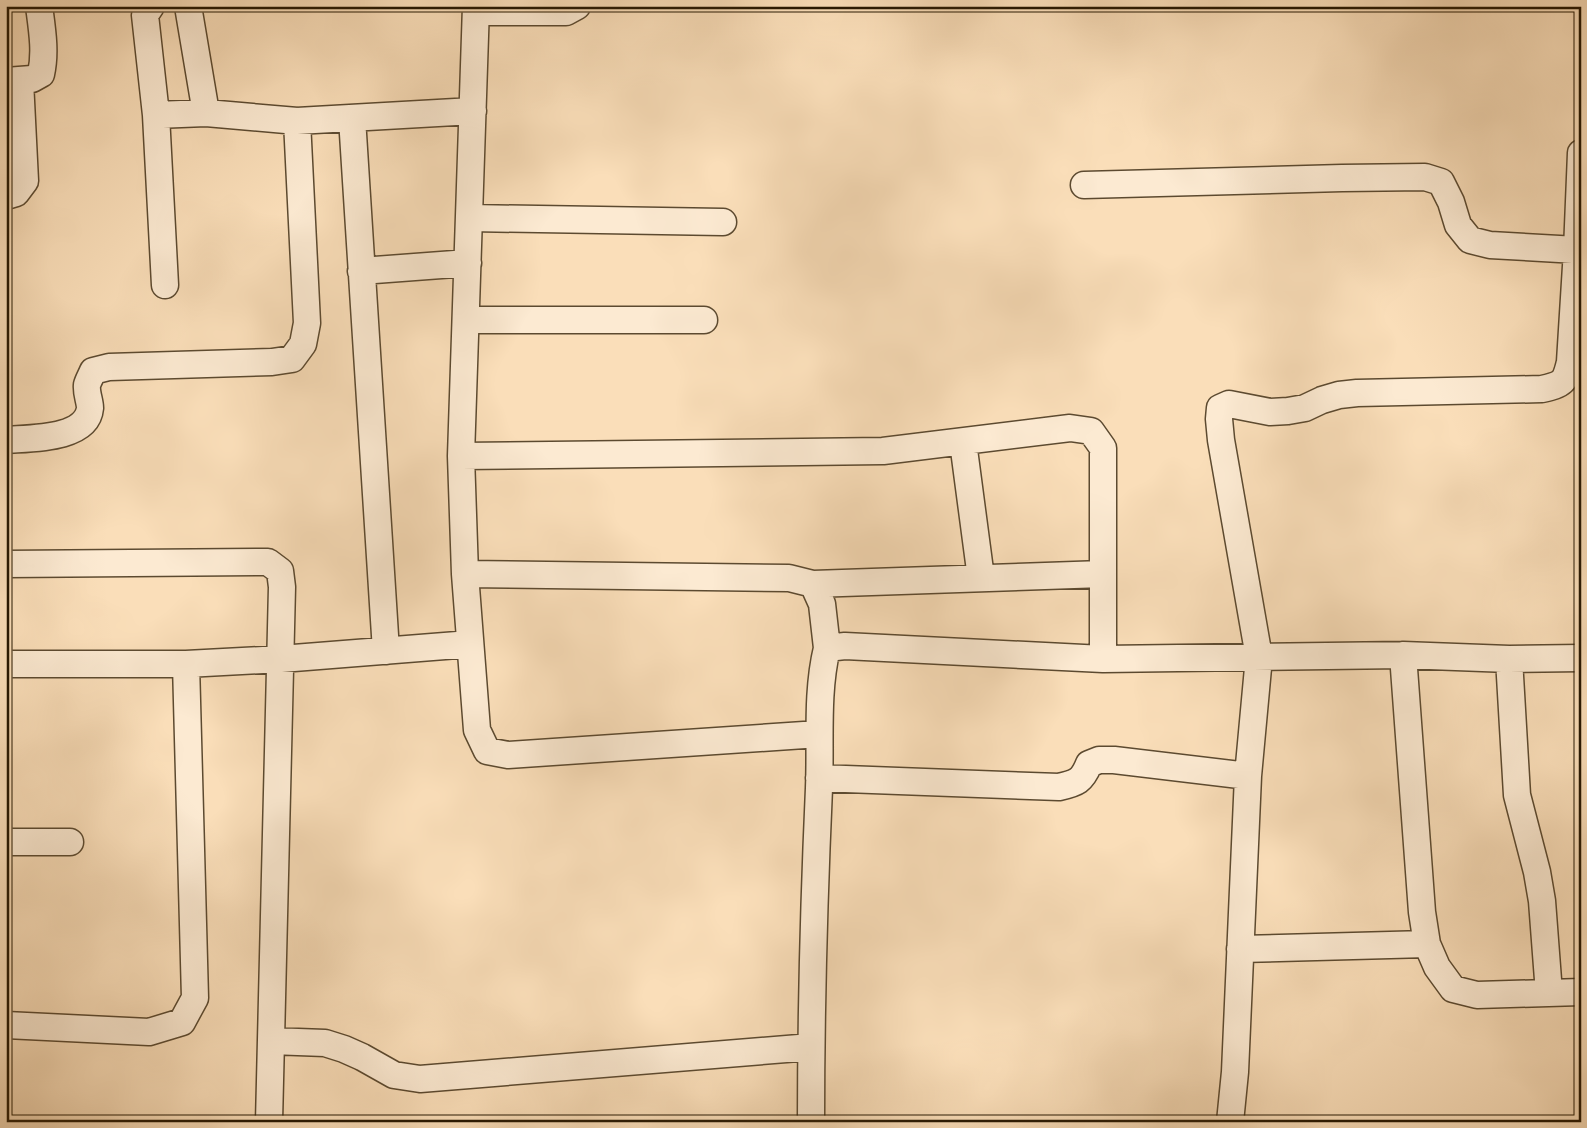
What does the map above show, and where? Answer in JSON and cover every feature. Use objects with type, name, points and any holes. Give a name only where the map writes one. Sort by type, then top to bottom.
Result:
[{"type":"street","points":[[6,196],[16,193],[24,181],[13,81],[32,78],[41,74],[43,43],[39,6]]},
{"type":"street","points":[[151,6],[145,15],[156,115],[164,285]]},
{"type":"street","points":[[188,6],[206,113]]},
{"type":"street","points":[[577,6],[566,12],[476,9],[460,456],[465,574],[477,730],[488,751],[508,755],[819,734]]},
{"type":"street","points":[[156,115],[206,113],[297,121],[473,111]]},
{"type":"street","points":[[352,118],[386,651]]},
{"type":"street","points":[[6,440],[69,432],[82,424],[90,410],[87,386],[93,371],[109,367],[272,362],[292,359],[303,344],[306,323],[297,121]]},
{"type":"street","points":[[1230,1122],[1235,1072],[1248,776],[1259,657],[1221,440],[1220,408],[1229,404],[1270,412],[1288,411],[1305,408],[1339,395],[1357,393],[1542,389],[1559,385],[1566,376],[1570,362],[1580,164]]},
{"type":"street","points":[[1084,185],[1424,177],[1441,182],[1451,202],[1458,224],[1470,240],[1490,245],[1577,250]]},
{"type":"street","points":[[470,218],[723,222]]},
{"type":"street","points":[[362,271],[468,263]]},
{"type":"street","points":[[466,320],[704,320]]},
{"type":"street","points":[[460,456],[883,451],[1070,428],[1091,431],[1103,448],[1103,659]]},
{"type":"street","points":[[963,442],[981,578]]},
{"type":"street","points":[[6,564],[268,562],[280,570],[282,587],[281,658],[270,1122]]},
{"type":"street","points":[[465,574],[789,578],[812,584],[1103,574]]},
{"type":"street","points":[[811,1122],[811,1047],[819,734],[822,667],[826,648],[822,604],[812,584]]},
{"type":"street","points":[[6,664],[186,664],[470,644]]},
{"type":"street","points":[[826,648],[845,646],[1103,659],[1402,655],[1509,659],[1581,658]]},
{"type":"street","points":[[1402,655],[1422,912],[1427,944],[1436,967],[1453,989],[1477,995],[1581,992]]},
{"type":"street","points":[[1509,659],[1517,795],[1542,901],[1549,993]]},
{"type":"street","points":[[6,1025],[149,1032],[182,1022],[194,998],[186,664]]},
{"type":"street","points":[[819,778],[1060,787],[1076,783],[1085,774],[1089,764],[1099,760],[1114,760],[1248,776]]},
{"type":"street","points":[[6,842],[70,842]]},
{"type":"street","points":[[1240,949],[1427,944]]},
{"type":"street","points":[[271,1041],[325,1043],[362,1057],[394,1075],[420,1079],[811,1047]]}]
